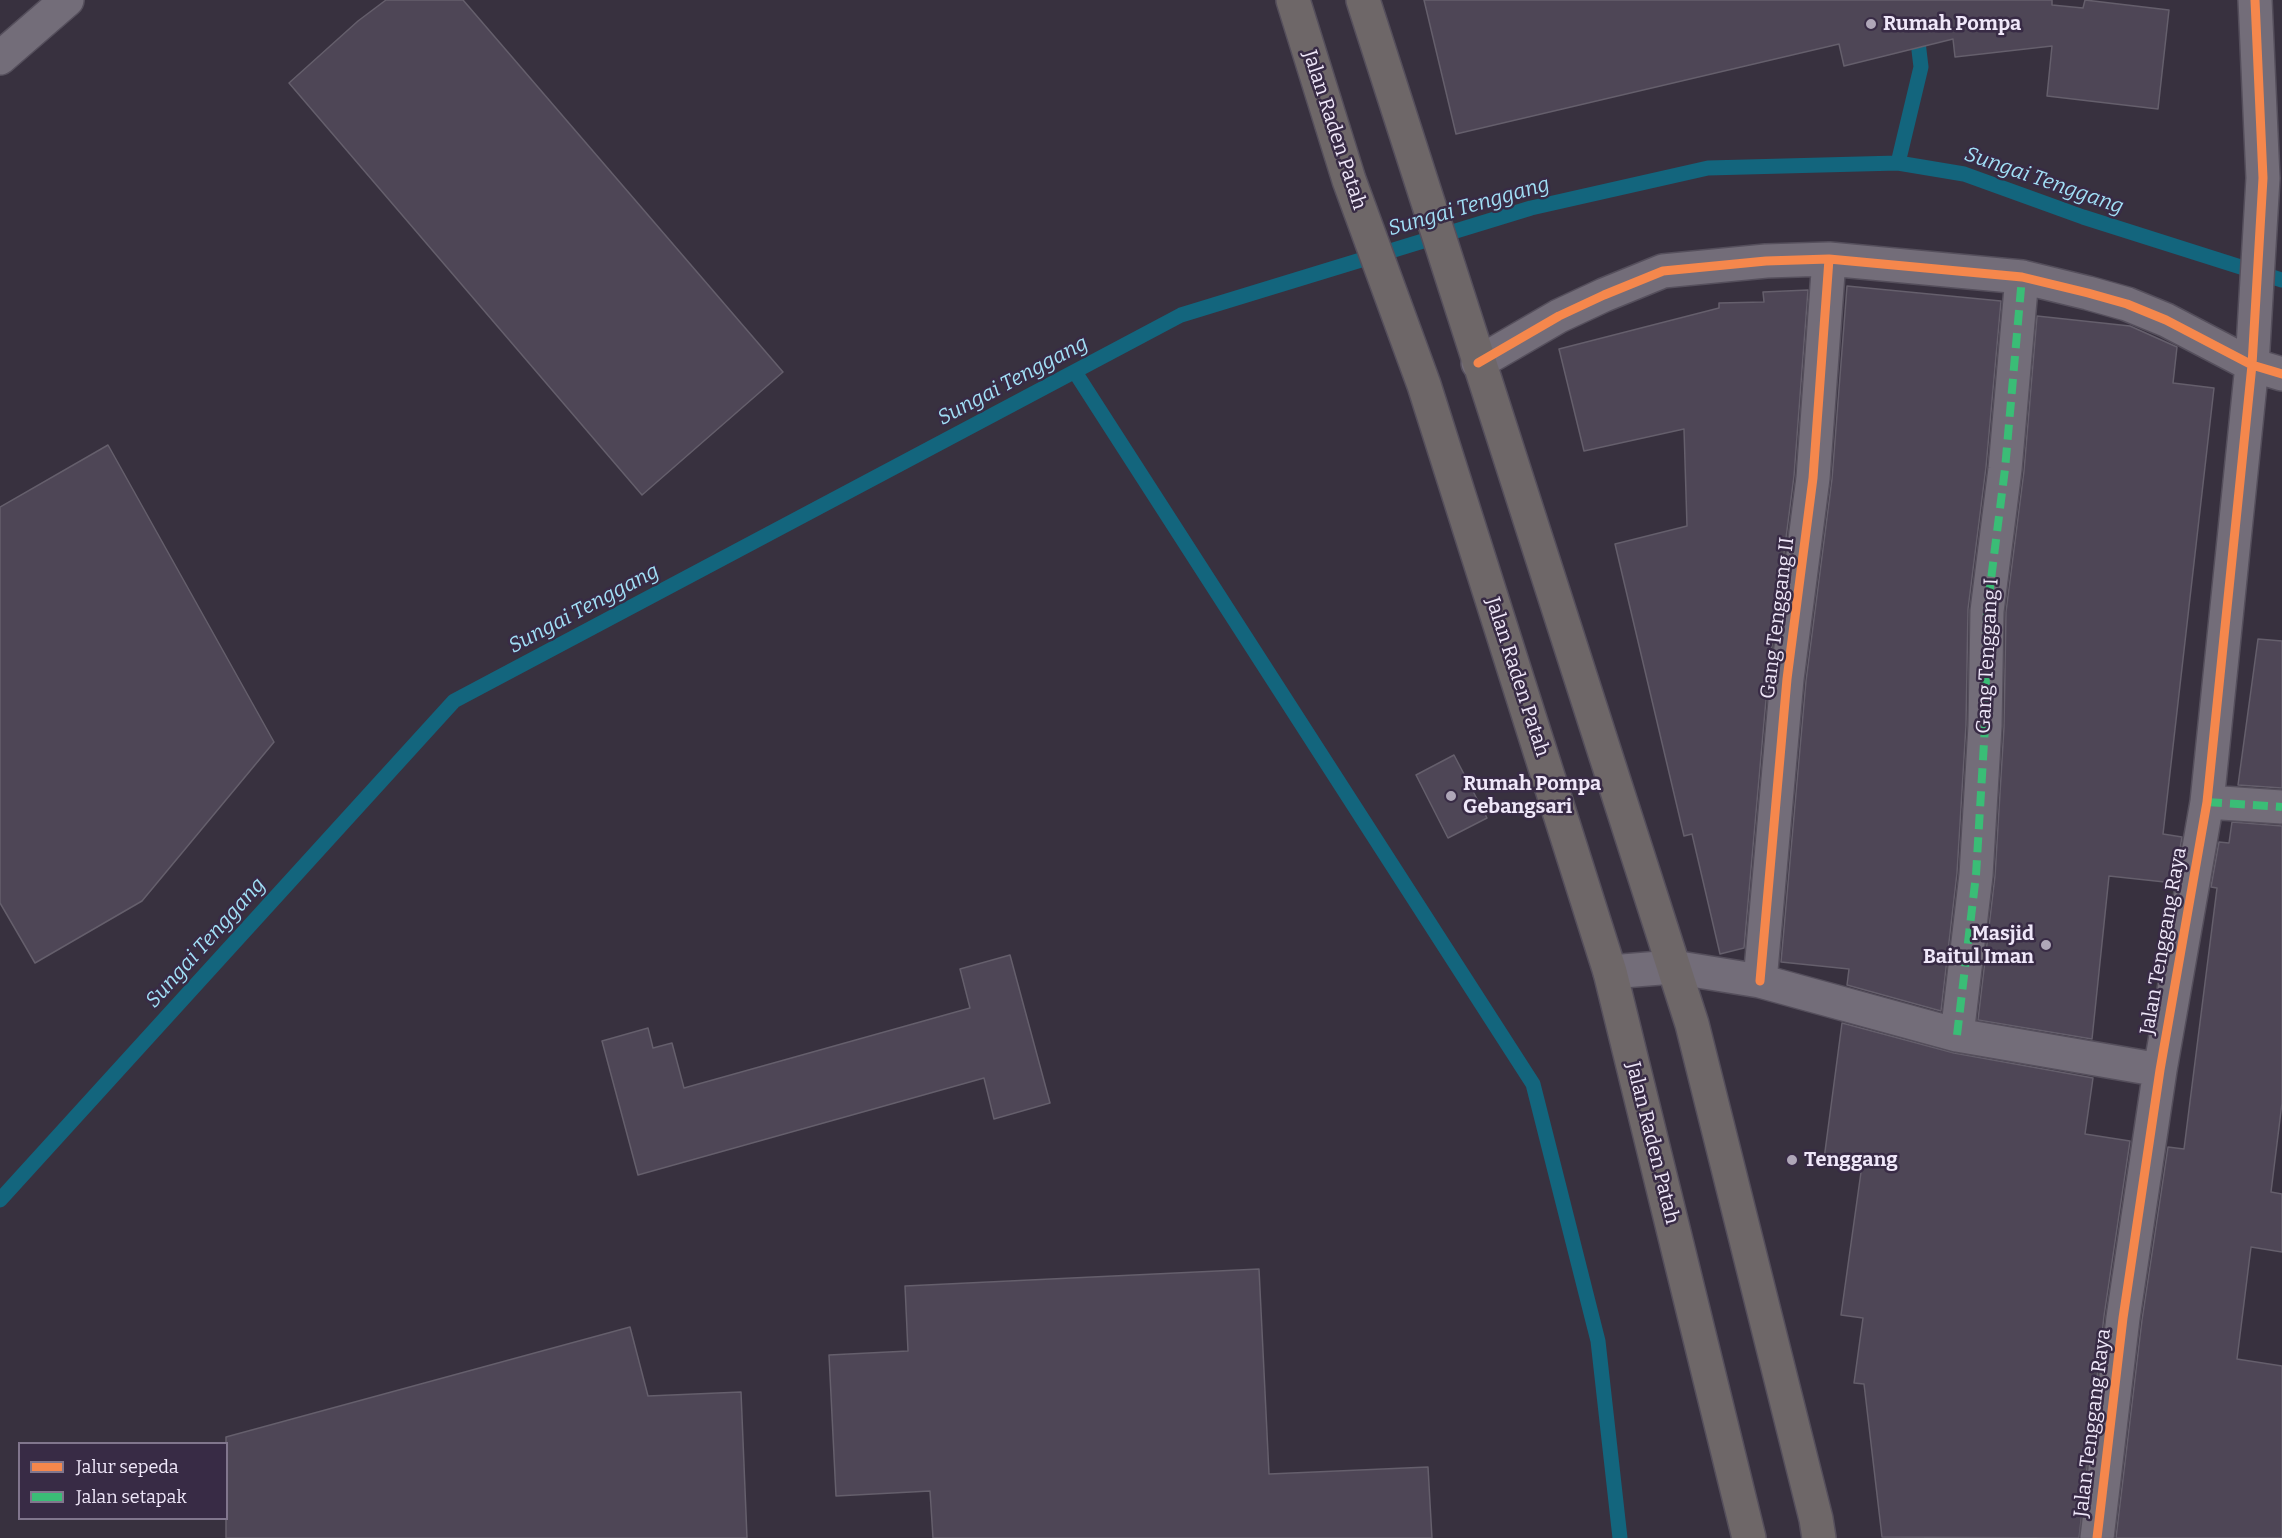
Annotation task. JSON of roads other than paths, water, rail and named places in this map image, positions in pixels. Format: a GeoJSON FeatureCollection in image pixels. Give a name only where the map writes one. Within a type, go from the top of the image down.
{"type":"FeatureCollection","features":[{"type":"Feature","properties":{"kind":"highway","name":"Jalan Raden Patah"},"geometry":{"type":"LineString","coordinates":[[1293,0],[1349,180],[1425,385],[1610,972],[1749,1538]]}},
{"type":"Feature","properties":{"kind":"highway"},"geometry":{"type":"LineString","coordinates":[[1363,0],[1692,1024],[1814,1507],[1819,1538]]}},
{"type":"Feature","properties":{"kind":"street"},"geometry":{"type":"LineString","coordinates":[[0,58],[67,0]]}},
{"type":"Feature","properties":{"kind":"street"},"geometry":{"type":"LineString","coordinates":[[2255,0],[2269,190]]}},
{"type":"Feature","properties":{"kind":"street","name":"Jalan Tenggang Raya"},"geometry":{"type":"LineString","coordinates":[[2097,1538],[2123,1318],[2160,1070],[2206,802],[2262,363],[2269,190]]}},
{"type":"Feature","properties":{"kind":"street"},"geometry":{"type":"LineString","coordinates":[[1477,359],[1559,316],[1664,271],[1766,261],[1829,259],[2022,277],[2127,304],[2262,363]]}},
{"type":"Feature","properties":{"kind":"street","name":"Gang Tenggang II"},"geometry":{"type":"LineString","coordinates":[[1760,981],[1787,679],[1814,478],[1829,259]]}},
{"type":"Feature","properties":{"kind":"street","name":"Gang Tenggang I"},"geometry":{"type":"LineString","coordinates":[[1958,1035],[1976,875],[1985,726],[1987,611],[2005,469],[2022,277]]}},
{"type":"Feature","properties":{"kind":"street"},"geometry":{"type":"LineString","coordinates":[[2206,802],[2282,807]]}},
{"type":"Feature","properties":{"kind":"street"},"geometry":{"type":"LineString","coordinates":[[1610,972],[1673,966],[1760,981],[1958,1035],[2160,1070]]}},
{"type":"Feature","properties":{"kind":"waterway"},"geometry":{"type":"LineString","coordinates":[[1898,163],[1921,67],[1913,0]]}},
{"type":"Feature","properties":{"kind":"waterway","name":"Sungai Tenggang"},"geometry":{"type":"LineString","coordinates":[[0,1200],[454,701],[1181,315],[1531,208],[1708,168],[1898,163],[1964,174],[2083,217],[2282,280]]}},
{"type":"Feature","properties":{"kind":"waterway"},"geometry":{"type":"LineString","coordinates":[[1075,372],[1533,1084],[1598,1341],[1620,1538]]}},
{"type":"Feature","properties":{"kind":"place","name":"Rumah Pompa"},"geometry":{"type":"Point","coordinates":[1871,24]}},
{"type":"Feature","properties":{"kind":"place","name":"Rumah Pompa Gebangsari"},"geometry":{"type":"Point","coordinates":[1451,796]}},
{"type":"Feature","properties":{"kind":"place","name":"Masjid Baitul Iman"},"geometry":{"type":"Point","coordinates":[2046,945]}},
{"type":"Feature","properties":{"kind":"place","name":"Tenggang"},"geometry":{"type":"Point","coordinates":[1792,1160]}}]}
